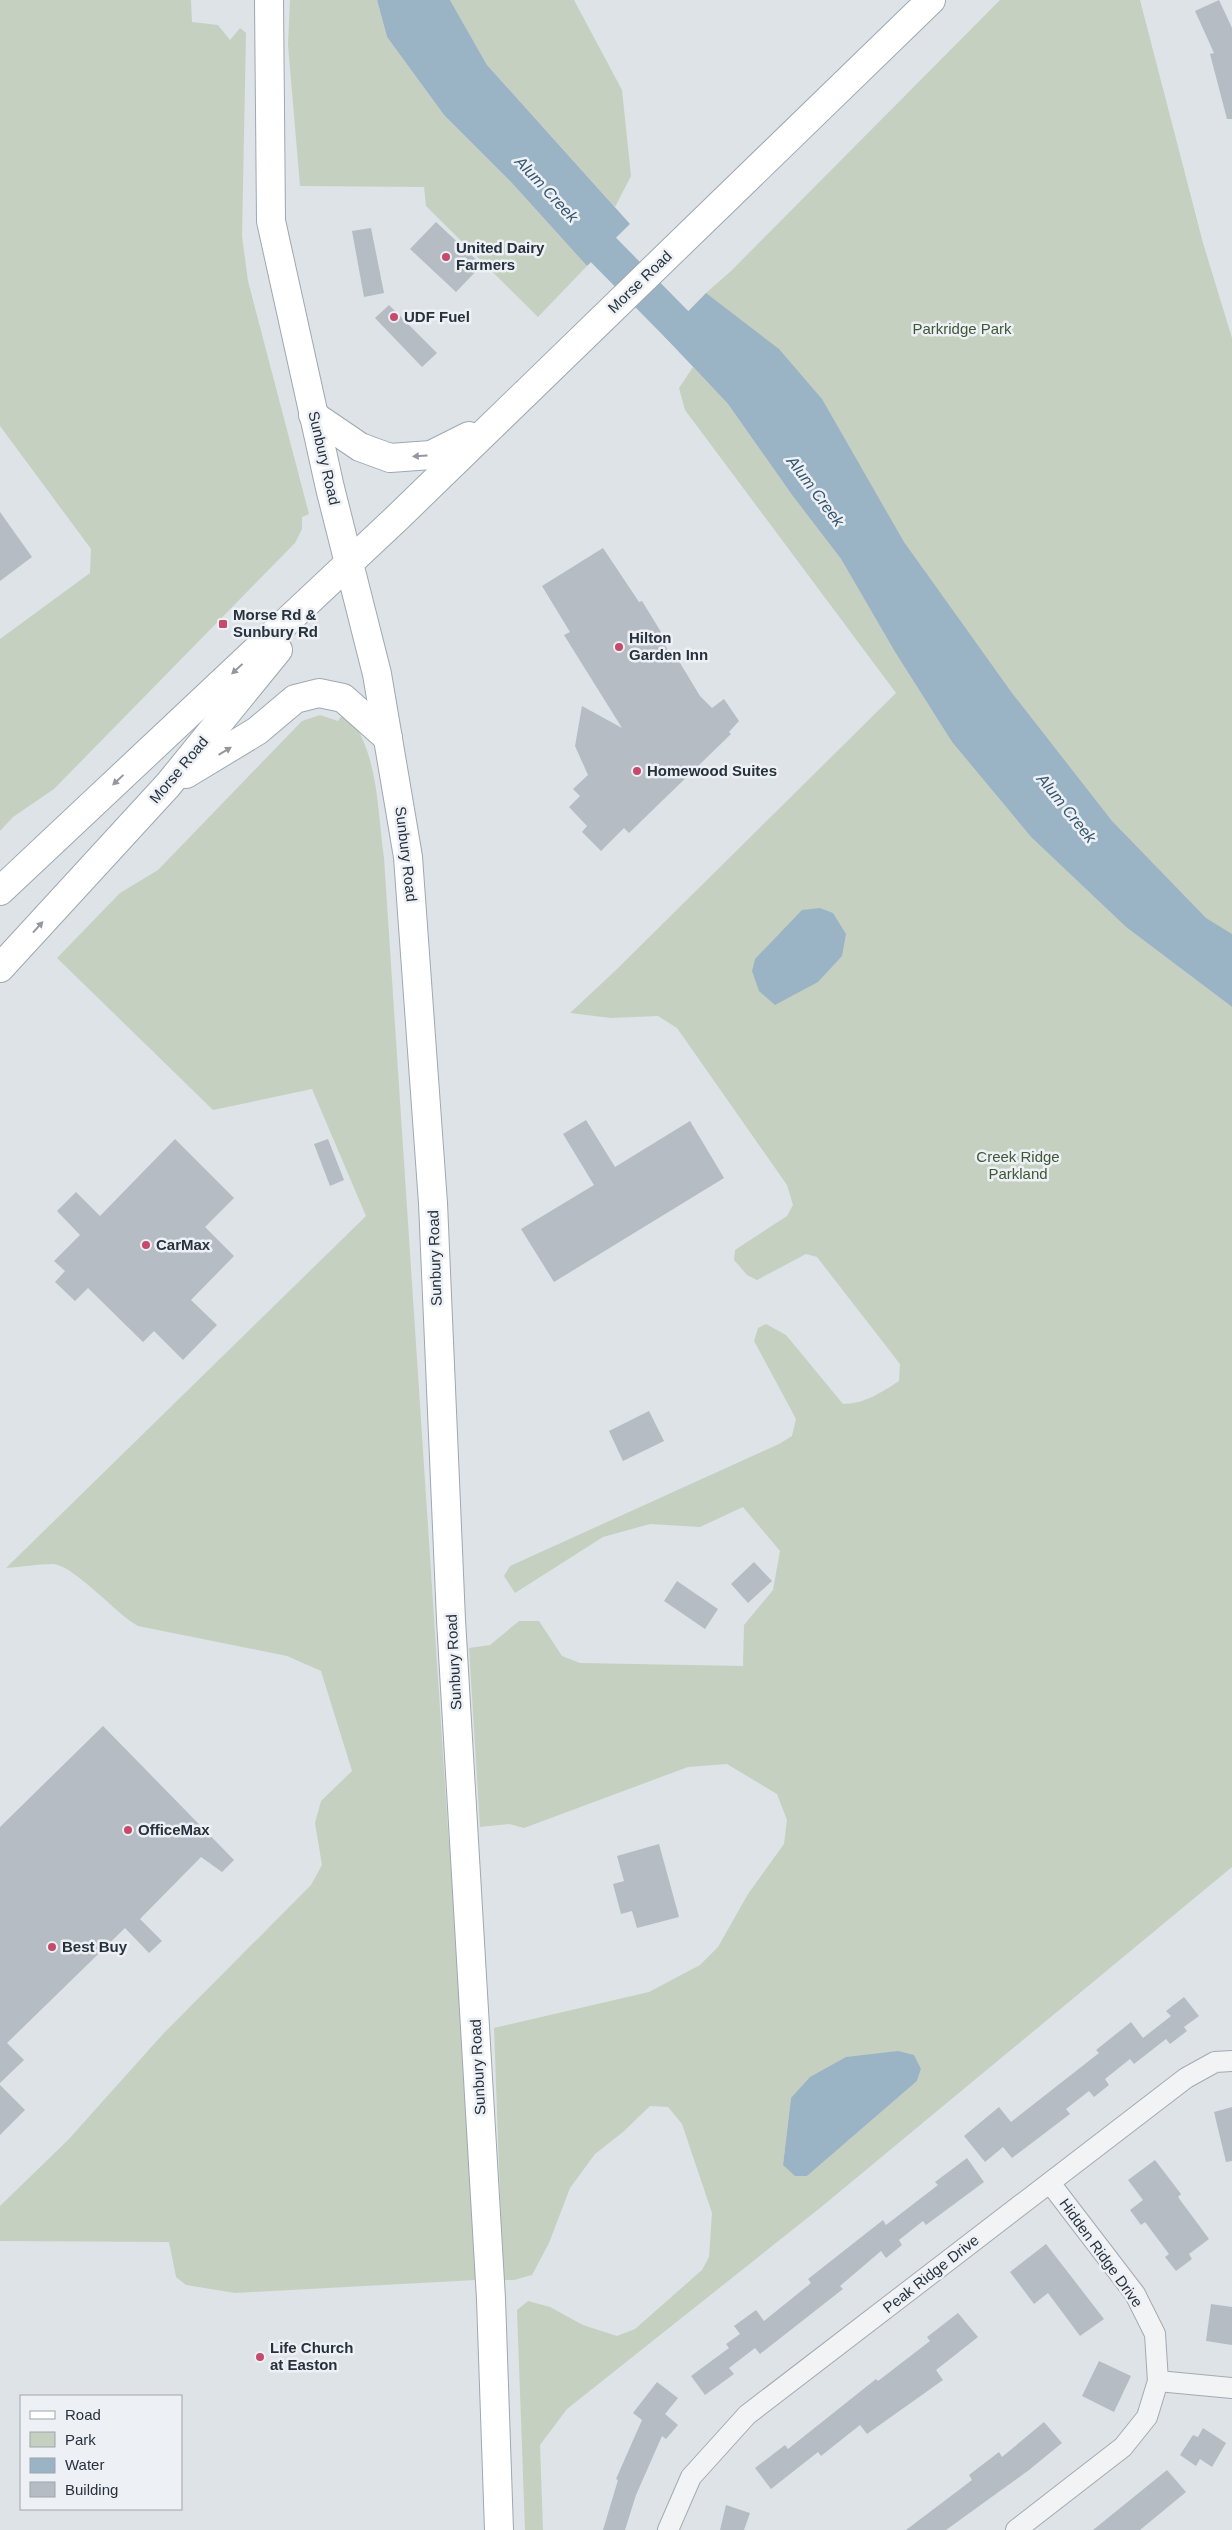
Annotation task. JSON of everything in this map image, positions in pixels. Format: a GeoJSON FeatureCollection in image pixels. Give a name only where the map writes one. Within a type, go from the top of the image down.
{"type":"FeatureCollection","features":[{"type":"Feature","properties":{"kind":"main road","name":"Sunbury Road"},"geometry":{"type":"LineString","coordinates":[[269,0],[271,221],[313,415],[377,674],[408,856],[433,1203],[452,1630],[491,2299],[499,2530]]}},
{"type":"Feature","properties":{"kind":"main road","name":"Morse Road"},"geometry":{"type":"LineString","coordinates":[[0,891],[349,564],[932,0]]}},
{"type":"Feature","properties":{"kind":"main road"},"geometry":{"type":"LineString","coordinates":[[313,415],[360,447],[390,458],[432,455],[495,422]]}},
{"type":"Feature","properties":{"kind":"main road","name":"Morse Road"},"geometry":{"type":"LineString","coordinates":[[0,968],[168,785],[349,564]]}},
{"type":"Feature","properties":{"kind":"main road"},"geometry":{"type":"LineString","coordinates":[[168,785],[257,731],[295,699],[319,693],[344,698],[388,738]]}},
{"type":"Feature","properties":{"kind":"street","name":"Peak Ridge Drive"},"geometry":{"type":"LineString","coordinates":[[668,2530],[691,2477],[748,2415],[1186,2078],[1215,2062],[1232,2061]]}},
{"type":"Feature","properties":{"kind":"street","name":"Hidden Ridge Drive"},"geometry":{"type":"LineString","coordinates":[[1016,2530],[1123,2447],[1147,2417],[1158,2381],[1155,2334],[1135,2294],[1050,2183]]}},
{"type":"Feature","properties":{"kind":"street"},"geometry":{"type":"LineString","coordinates":[[1158,2381],[1232,2388]]}},
{"type":"Feature","properties":{"kind":"green space"},"geometry":{"type":"Polygon","coordinates":[[[0,0],[191,0],[192,22],[218,25],[230,40],[240,28],[246,33],[242,236],[248,281],[309,514],[302,517],[302,529],[295,543],[54,789],[13,817],[0,831],[0,639],[90,573],[91,549],[0,426],[0,0]]]}},
{"type":"Feature","properties":{"kind":"green space"},"geometry":{"type":"Polygon","coordinates":[[[290,0],[377,0],[387,37],[444,115],[511,182],[587,266],[538,317],[426,206],[424,187],[300,186],[288,45],[290,0]]]}},
{"type":"Feature","properties":{"kind":"green space"},"geometry":{"type":"Polygon","coordinates":[[[450,0],[574,0],[622,90],[631,176],[615,207],[487,65],[450,0]]]}},
{"type":"Feature","properties":{"kind":"green space","name":"Parkridge Park"},"geometry":{"type":"Polygon","coordinates":[[[1000,0],[1140,0],[1203,243],[1232,338],[1232,974],[1219,964],[706,293],[731,271],[1000,0]]]}},
{"type":"Feature","properties":{"kind":"green space","name":"Creek Ridge Parkland"},"geometry":{"type":"Polygon","coordinates":[[[693,367],[728,404],[792,495],[841,559],[895,652],[952,742],[1031,837],[1126,927],[1232,1007],[1232,1867],[820,2208],[567,2409],[540,2445],[543,2530],[525,2530],[517,2310],[528,2301],[550,2307],[583,2325],[617,2336],[635,2329],[702,2270],[709,2257],[712,2213],[682,2124],[668,2107],[650,2106],[623,2132],[595,2154],[570,2188],[549,2243],[532,2275],[514,2280],[503,2280],[494,2028],[649,1992],[700,1965],[718,1947],[748,1894],[784,1844],[787,1820],[777,1794],[727,1764],[688,1767],[524,1828],[509,1824],[480,1827],[469,1648],[490,1645],[519,1621],[539,1621],[562,1656],[580,1663],[743,1666],[744,1625],[773,1590],[780,1551],[743,1507],[700,1527],[650,1524],[603,1537],[515,1593],[504,1576],[510,1566],[779,1444],[792,1436],[796,1419],[754,1341],[758,1328],[766,1324],[786,1335],[843,1404],[865,1400],[899,1381],[900,1364],[817,1257],[806,1254],[757,1280],[747,1275],[734,1260],[735,1250],[787,1216],[793,1205],[787,1185],[677,1028],[658,1016],[611,1018],[570,1013],[616,970],[896,693],[685,410],[679,388],[693,367]],[[921,2069],[791,2098],[783,2165],[807,2176],[917,2081],[921,2069]]]}},
{"type":"Feature","properties":{"kind":"green space"},"geometry":{"type":"Polygon","coordinates":[[[345,711],[356,727],[370,762],[378,800],[384,858],[448,1830],[465,2035],[476,2280],[235,2293],[186,2285],[176,2277],[169,2242],[0,2241],[0,2206],[68,2140],[163,2034],[311,1885],[322,1865],[315,1823],[321,1801],[352,1771],[321,1671],[287,1656],[138,1626],[62,1566],[47,1564],[6,1568],[366,1216],[312,1089],[213,1110],[57,958],[120,893],[158,870],[302,721],[320,715],[338,721],[345,711]]]}},
{"type":"Feature","properties":{"kind":"water"},"geometry":{"type":"Polygon","coordinates":[[[377,0],[450,0],[487,65],[630,224],[587,266],[511,182],[444,115],[387,37],[377,0]]]}},
{"type":"Feature","properties":{"kind":"water"},"geometry":{"type":"Polygon","coordinates":[[[706,293],[779,349],[822,399],[904,542],[1012,693],[1112,821],[1206,918],[1232,934],[1232,1007],[1126,927],[1031,837],[952,742],[895,652],[841,559],[792,495],[728,404],[664,336],[706,293]]]}},
{"type":"Feature","properties":{"kind":"water"},"geometry":{"type":"Polygon","coordinates":[[[820,908],[833,913],[846,934],[842,956],[818,982],[775,1005],[759,991],[752,971],[755,959],[802,910],[820,908]]]}},
{"type":"Feature","properties":{"kind":"water"},"geometry":{"type":"Polygon","coordinates":[[[898,2051],[914,2055],[921,2069],[917,2081],[807,2176],[795,2176],[783,2165],[791,2098],[810,2077],[846,2057],[898,2051]]]}},
{"type":"Feature","properties":{"kind":"building"},"geometry":{"type":"Polygon","coordinates":[[[1219,0],[1232,28],[1232,119],[1227,119],[1210,54],[1214,53],[1195,11],[1219,0]]]}},
{"type":"Feature","properties":{"kind":"building","name":"United Dairy Farmers"},"geometry":{"type":"Polygon","coordinates":[[[436,222],[482,265],[456,292],[410,249],[436,222]]]}},
{"type":"Feature","properties":{"kind":"building"},"geometry":{"type":"Polygon","coordinates":[[[371,228],[384,293],[364,297],[352,231],[371,228]]]}},
{"type":"Feature","properties":{"kind":"building"},"geometry":{"type":"Polygon","coordinates":[[[389,305],[437,353],[422,367],[375,318],[389,305]]]}},
{"type":"Feature","properties":{"kind":"building"},"geometry":{"type":"Polygon","coordinates":[[[0,512],[32,557],[0,581],[0,512]]]}},
{"type":"Feature","properties":{"kind":"building"},"geometry":{"type":"Polygon","coordinates":[[[603,548],[639,602],[642,601],[661,632],[658,634],[674,660],[677,658],[700,696],[712,708],[724,699],[739,721],[729,732],[731,734],[629,833],[624,828],[601,851],[582,832],[587,826],[569,807],[580,796],[573,789],[588,775],[575,746],[582,706],[622,728],[564,635],[570,632],[542,586],[603,548]]]}},
{"type":"Feature","properties":{"kind":"building"},"geometry":{"type":"Polygon","coordinates":[[[586,1120],[615,1167],[690,1121],[724,1178],[554,1282],[521,1229],[594,1185],[563,1134],[586,1120]]]}},
{"type":"Feature","properties":{"kind":"building","name":"CarMax"},"geometry":{"type":"Polygon","coordinates":[[[175,1139],[234,1198],[205,1227],[234,1256],[191,1300],[217,1325],[183,1360],[154,1331],[143,1342],[88,1288],[75,1301],[55,1282],[65,1271],[54,1261],[80,1235],[57,1211],[76,1192],[100,1216],[175,1139]]]}},
{"type":"Feature","properties":{"kind":"building"},"geometry":{"type":"Polygon","coordinates":[[[328,1139],[344,1180],[330,1186],[314,1144],[328,1139]]]}},
{"type":"Feature","properties":{"kind":"building"},"geometry":{"type":"Polygon","coordinates":[[[649,1411],[664,1441],[623,1461],[609,1431],[649,1411]]]}},
{"type":"Feature","properties":{"kind":"building"},"geometry":{"type":"Polygon","coordinates":[[[754,1562],[772,1581],[748,1603],[731,1584],[754,1562]]]}},
{"type":"Feature","properties":{"kind":"building"},"geometry":{"type":"Polygon","coordinates":[[[677,1581],[718,1609],[705,1629],[664,1601],[677,1581]]]}},
{"type":"Feature","properties":{"kind":"building"},"geometry":{"type":"Polygon","coordinates":[[[103,1726],[234,1860],[222,1872],[201,1857],[140,1919],[162,1941],[149,1953],[125,1928],[7,2043],[24,2060],[0,2083],[0,1827],[103,1726]]]}},
{"type":"Feature","properties":{"kind":"building"},"geometry":{"type":"Polygon","coordinates":[[[659,1844],[679,1917],[637,1928],[632,1911],[621,1914],[613,1884],[624,1881],[617,1856],[659,1844]]]}},
{"type":"Feature","properties":{"kind":"building"},"geometry":{"type":"Polygon","coordinates":[[[1184,1997],[1199,2016],[1184,2027],[1187,2031],[1170,2044],[1166,2039],[1134,2064],[1130,2059],[1105,2079],[1109,2085],[1094,2097],[1089,2091],[1066,2109],[1070,2114],[1012,2158],[1003,2147],[985,2162],[964,2136],[999,2107],[1011,2122],[1099,2053],[1096,2050],[1131,2022],[1143,2038],[1171,2016],[1166,2011],[1184,1997]]]}},
{"type":"Feature","properties":{"kind":"building"},"geometry":{"type":"Polygon","coordinates":[[[0,2085],[25,2110],[0,2135],[0,2085]]]}},
{"type":"Feature","properties":{"kind":"building"},"geometry":{"type":"Polygon","coordinates":[[[1232,2107],[1232,2161],[1226,2162],[1214,2112],[1232,2107]]]}},
{"type":"Feature","properties":{"kind":"building"},"geometry":{"type":"Polygon","coordinates":[[[967,2158],[984,2182],[926,2225],[923,2221],[899,2240],[902,2245],[886,2258],[881,2251],[840,2286],[843,2289],[760,2354],[755,2348],[729,2368],[734,2374],[705,2395],[691,2376],[729,2348],[726,2344],[740,2334],[734,2326],[756,2310],[764,2321],[811,2283],[808,2279],[883,2220],[886,2225],[938,2185],[935,2182],[967,2158]]]}},
{"type":"Feature","properties":{"kind":"building"},"geometry":{"type":"Polygon","coordinates":[[[1155,2160],[1181,2194],[1178,2197],[1209,2239],[1189,2254],[1192,2259],[1176,2271],[1165,2257],[1169,2254],[1145,2222],[1141,2225],[1130,2210],[1143,2200],[1128,2180],[1155,2160]]]}},
{"type":"Feature","properties":{"kind":"building"},"geometry":{"type":"Polygon","coordinates":[[[1046,2244],[1104,2319],[1080,2336],[1048,2293],[1034,2304],[1010,2272],[1046,2244]]]}},
{"type":"Feature","properties":{"kind":"building"},"geometry":{"type":"Polygon","coordinates":[[[1211,2304],[1232,2307],[1232,2345],[1206,2341],[1211,2304]]]}},
{"type":"Feature","properties":{"kind":"building"},"geometry":{"type":"Polygon","coordinates":[[[958,2313],[978,2337],[936,2370],[943,2380],[867,2434],[860,2425],[821,2456],[818,2452],[771,2489],[755,2468],[785,2445],[788,2449],[876,2379],[878,2381],[930,2341],[927,2337],[958,2313]]]}},
{"type":"Feature","properties":{"kind":"building"},"geometry":{"type":"Polygon","coordinates":[[[1099,2361],[1131,2376],[1114,2412],[1082,2396],[1099,2361]]]}},
{"type":"Feature","properties":{"kind":"building"},"geometry":{"type":"Polygon","coordinates":[[[657,2382],[678,2398],[665,2414],[678,2425],[666,2439],[662,2436],[636,2495],[625,2530],[603,2530],[618,2480],[616,2479],[642,2420],[633,2413],[657,2382]]]}},
{"type":"Feature","properties":{"kind":"building"},"geometry":{"type":"Polygon","coordinates":[[[1044,2422],[1062,2443],[1029,2470],[946,2530],[906,2530],[972,2480],[969,2475],[999,2452],[1002,2457],[1044,2422]]]}},
{"type":"Feature","properties":{"kind":"building"},"geometry":{"type":"Polygon","coordinates":[[[1203,2428],[1226,2443],[1212,2467],[1200,2459],[1196,2466],[1180,2455],[1193,2435],[1198,2437],[1203,2428]]]}},
{"type":"Feature","properties":{"kind":"building"},"geometry":{"type":"Polygon","coordinates":[[[1167,2470],[1186,2492],[1140,2530],[1093,2530],[1167,2470]]]}},
{"type":"Feature","properties":{"kind":"building"},"geometry":{"type":"Polygon","coordinates":[[[726,2505],[750,2513],[744,2530],[720,2530],[726,2505]]]}},
{"type":"Feature","properties":{"kind":"waterway","name":"Alum Creek"},"geometry":{"type":"LineString","coordinates":[[570,216],[709,357]]}},
{"type":"Feature","properties":{"kind":"place","name":"United Dairy Farmers"},"geometry":{"type":"Point","coordinates":[446,257]}},
{"type":"Feature","properties":{"kind":"place","name":"UDF Fuel"},"geometry":{"type":"Point","coordinates":[394,317]}},
{"type":"Feature","properties":{"kind":"place","name":"Morse Rd & Sunbury Rd"},"geometry":{"type":"Point","coordinates":[223,624]}},
{"type":"Feature","properties":{"kind":"place","name":"Hilton Garden Inn"},"geometry":{"type":"Point","coordinates":[619,647]}},
{"type":"Feature","properties":{"kind":"place","name":"Homewood Suites"},"geometry":{"type":"Point","coordinates":[637,771]}},
{"type":"Feature","properties":{"kind":"place","name":"CarMax"},"geometry":{"type":"Point","coordinates":[146,1245]}},
{"type":"Feature","properties":{"kind":"place","name":"OfficeMax"},"geometry":{"type":"Point","coordinates":[128,1830]}},
{"type":"Feature","properties":{"kind":"place","name":"Best Buy"},"geometry":{"type":"Point","coordinates":[52,1947]}},
{"type":"Feature","properties":{"kind":"place","name":"Life Church at Easton"},"geometry":{"type":"Point","coordinates":[260,2357]}}]}
